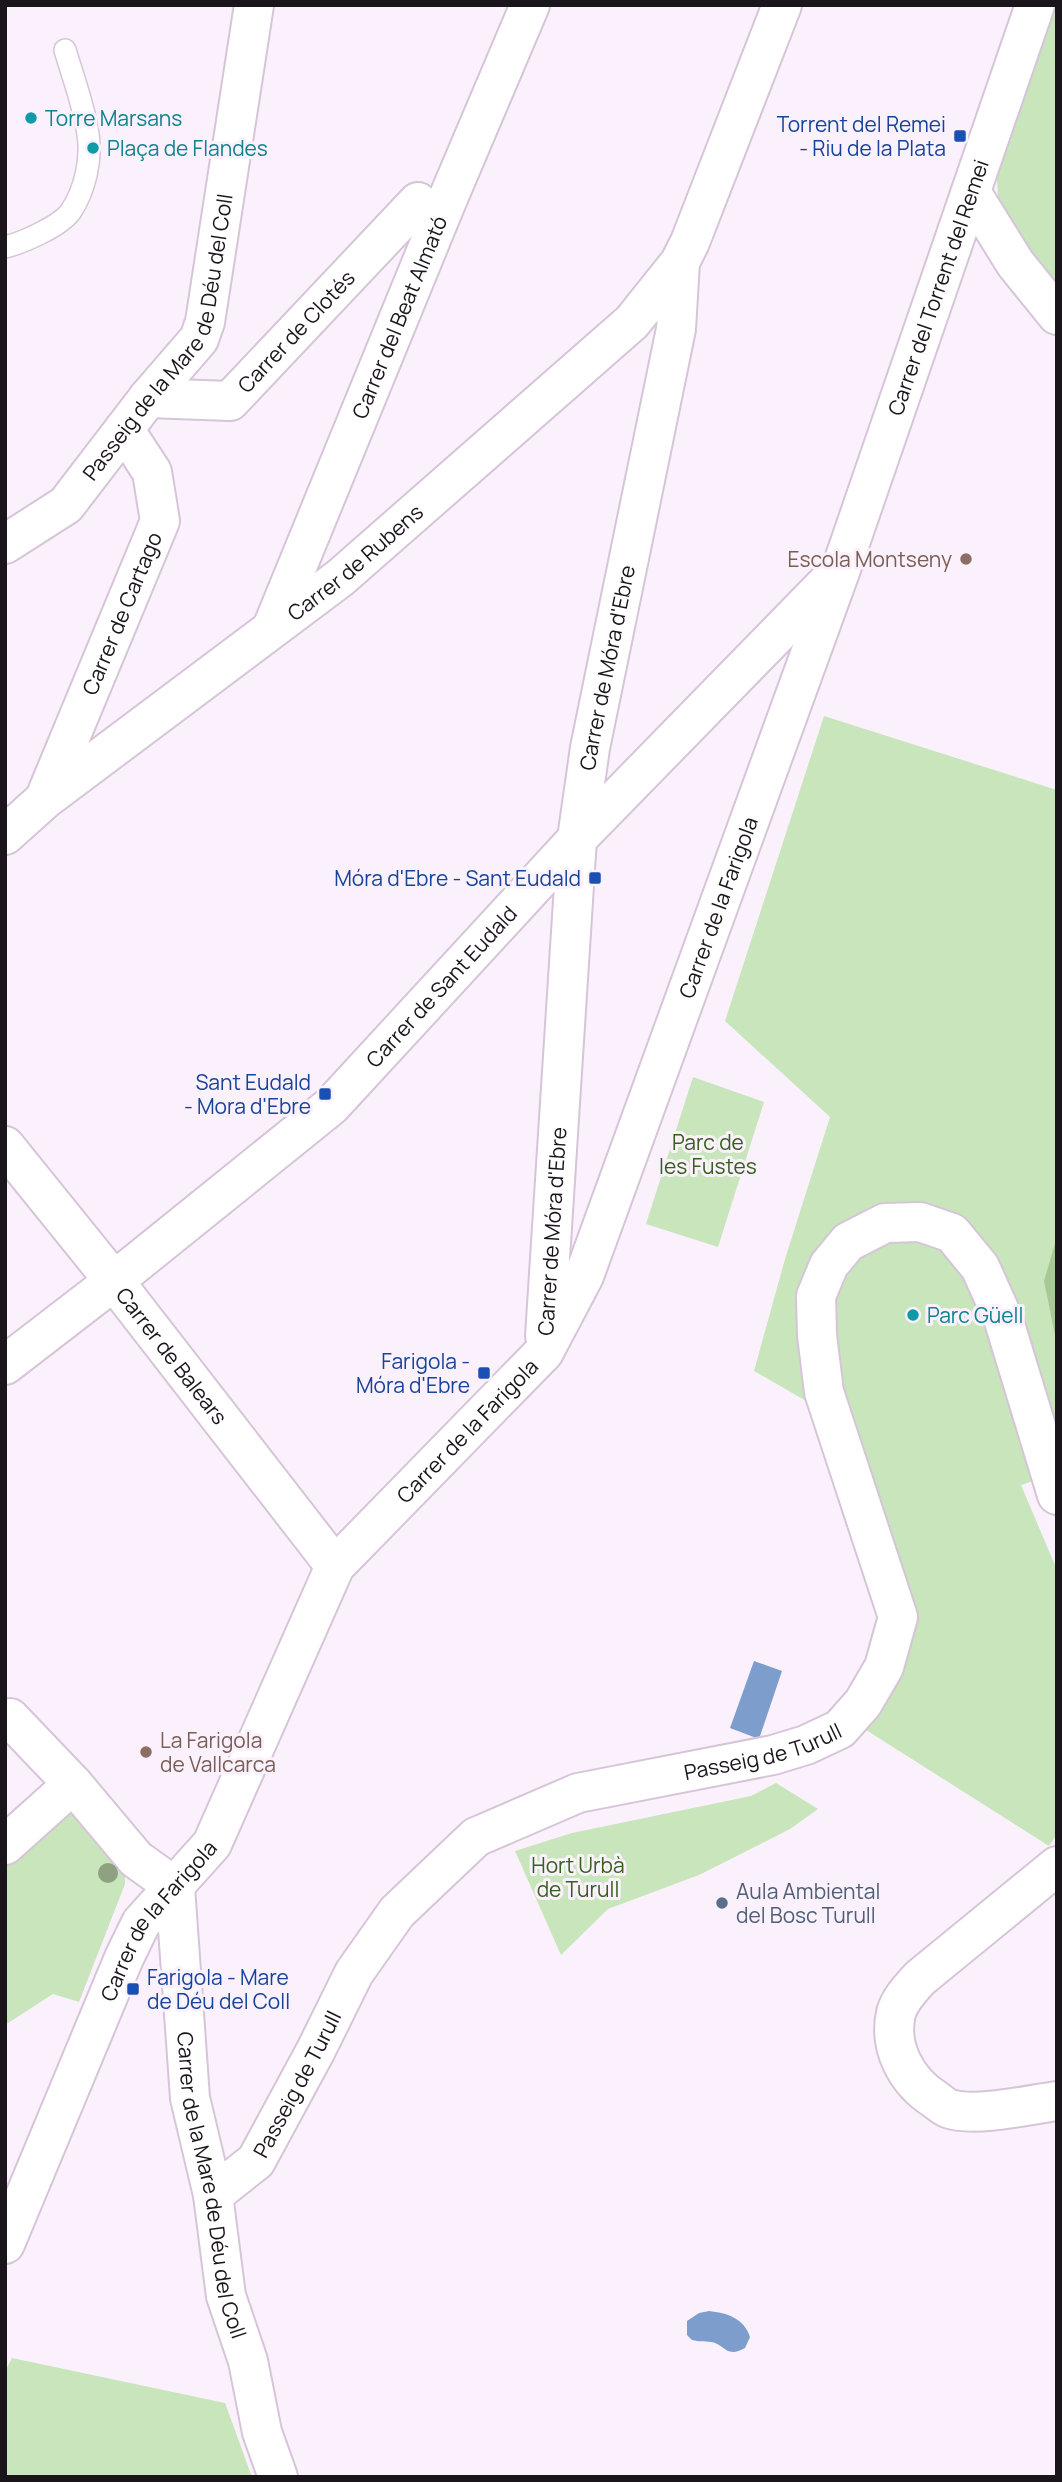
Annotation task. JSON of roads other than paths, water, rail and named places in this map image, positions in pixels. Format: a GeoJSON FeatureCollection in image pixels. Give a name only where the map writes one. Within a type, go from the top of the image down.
{"type":"FeatureCollection","features":[{"type":"Feature","properties":{"kind":"street","name":"Passeig de la Mare de Déu del Coll"},"geometry":{"type":"LineString","coordinates":[[5,544],[66,505],[148,398],[199,339],[205,322],[254,5]]}},
{"type":"Feature","properties":{"kind":"street","name":"Carrer del Beat Almató"},"geometry":{"type":"LineString","coordinates":[[271,630],[530,5]]}},
{"type":"Feature","properties":{"kind":"street","name":"Carrer de Móra d'Ebre"},"geometry":{"type":"LineString","coordinates":[[544,1352],[577,839],[593,734],[676,329],[680,262],[782,5]]}},
{"type":"Feature","properties":{"kind":"street","name":"Carrer del Torrent del Remei"},"geometry":{"type":"LineString","coordinates":[[841,569],[1035,5]]}},
{"type":"Feature","properties":{"kind":"street"},"geometry":{"type":"LineString","coordinates":[[971,192],[1015,263],[1057,315]]}},
{"type":"Feature","properties":{"kind":"street","name":"Carrer de Clotés"},"geometry":{"type":"LineString","coordinates":[[148,398],[230,401],[418,202]]}},
{"type":"Feature","properties":{"kind":"street","name":"Carrer de Rubens"},"geometry":{"type":"LineString","coordinates":[[5,835],[44,800],[340,578],[632,323],[680,262]]}},
{"type":"Feature","properties":{"kind":"street","name":"Carrer de Cartago"},"geometry":{"type":"LineString","coordinates":[[44,800],[160,520],[152,472],[124,429]]}},
{"type":"Feature","properties":{"kind":"street","name":"Carrer de Sant Eudald"},"geometry":{"type":"LineString","coordinates":[[5,1365],[114,1281],[331,1105],[577,839],[841,569]]}},
{"type":"Feature","properties":{"kind":"street","name":"Carrer de la Farigola"},"geometry":{"type":"LineString","coordinates":[[5,2244],[113,1980],[141,1923],[212,1844],[335,1566],[544,1352],[584,1276],[841,569]]}},
{"type":"Feature","properties":{"kind":"street","name":"Carrer de Balears"},"geometry":{"type":"LineString","coordinates":[[5,1146],[114,1281],[335,1566]]}},
{"type":"Feature","properties":{"kind":"street","name":"Passeig de Turull"},"geometry":{"type":"LineString","coordinates":[[213,2195],[256,2161],[354,1973],[397,1912],[476,1836],[578,1793],[773,1755],[806,1745],[840,1729],[863,1703],[884,1667],[898,1617],[824,1392],[817,1335],[816,1296],[829,1265],[848,1242],[885,1223],[920,1222],[952,1233],[980,1267],[1003,1318],[1057,1495]]}},
{"type":"Feature","properties":{"kind":"street"},"geometry":{"type":"LineString","coordinates":[[8,1721],[73,1784],[136,1859],[174,1886]]}},
{"type":"Feature","properties":{"kind":"street"},"geometry":{"type":"LineString","coordinates":[[5,1845],[73,1784]]}},
{"type":"Feature","properties":{"kind":"street"},"geometry":{"type":"LineString","coordinates":[[1057,1866],[920,1978],[896,2012],[894,2031],[906,2073],[923,2092],[949,2109],[983,2111],[1057,2101]]}},
{"type":"Feature","properties":{"kind":"street","name":"Carrer de la Mare de Déu del Coll"},"geometry":{"type":"LineString","coordinates":[[174,1886],[190,2098],[213,2195],[226,2296],[248,2361],[262,2432],[278,2477]]}},
{"type":"Feature","properties":{"kind":"lane"},"geometry":{"type":"LineString","coordinates":[[5,247],[19,244],[70,213],[84,182],[89,156],[88,134],[65,50]]}},
{"type":"Feature","properties":{"kind":"water"},"geometry":{"type":"Polygon","coordinates":[[[754,1661],[782,1671],[759,1739],[730,1728],[754,1661]]]}},
{"type":"Feature","properties":{"kind":"water"},"geometry":{"type":"Polygon","coordinates":[[[709,2311],[728,2315],[744,2325],[750,2337],[745,2348],[734,2352],[716,2343],[692,2340],[687,2335],[687,2321],[699,2313],[709,2311]]]}},
{"type":"Feature","properties":{"kind":"place","name":"Torre Marsans"},"geometry":{"type":"Point","coordinates":[31,118]}},
{"type":"Feature","properties":{"kind":"place","name":"Torrent del Remei - Riu de la Plata"},"geometry":{"type":"Point","coordinates":[960,136]}},
{"type":"Feature","properties":{"kind":"place","name":"Plaça de Flandes"},"geometry":{"type":"Point","coordinates":[93,148]}},
{"type":"Feature","properties":{"kind":"place","name":"Escola Montseny"},"geometry":{"type":"Point","coordinates":[966,559]}},
{"type":"Feature","properties":{"kind":"place","name":"Móra d'Ebre - Sant Eudald"},"geometry":{"type":"Point","coordinates":[595,878]}},
{"type":"Feature","properties":{"kind":"place","name":"Sant Eudald - Mora d'Ebre"},"geometry":{"type":"Point","coordinates":[325,1094]}},
{"type":"Feature","properties":{"kind":"place","name":"Parc Güell"},"geometry":{"type":"Point","coordinates":[913,1315]}},
{"type":"Feature","properties":{"kind":"place","name":"Farigola - Móra d'Ebre"},"geometry":{"type":"Point","coordinates":[484,1373]}},
{"type":"Feature","properties":{"kind":"place","name":"La Farigola de Vallcarca"},"geometry":{"type":"Point","coordinates":[146,1752]}},
{"type":"Feature","properties":{"kind":"place","name":"Aula Ambiental del Bosc Turull"},"geometry":{"type":"Point","coordinates":[722,1903]}},
{"type":"Feature","properties":{"kind":"place","name":"Farigola - Mare de Déu del Coll"},"geometry":{"type":"Point","coordinates":[133,1989]}},
{"type":"Feature","properties":{"kind":"park label","name":"Parc de les Fustes"},"geometry":{"type":"Point","coordinates":[708,1154]}},
{"type":"Feature","properties":{"kind":"park label","name":"Hort Urbà de Turull"},"geometry":{"type":"Point","coordinates":[578,1877]}}]}
